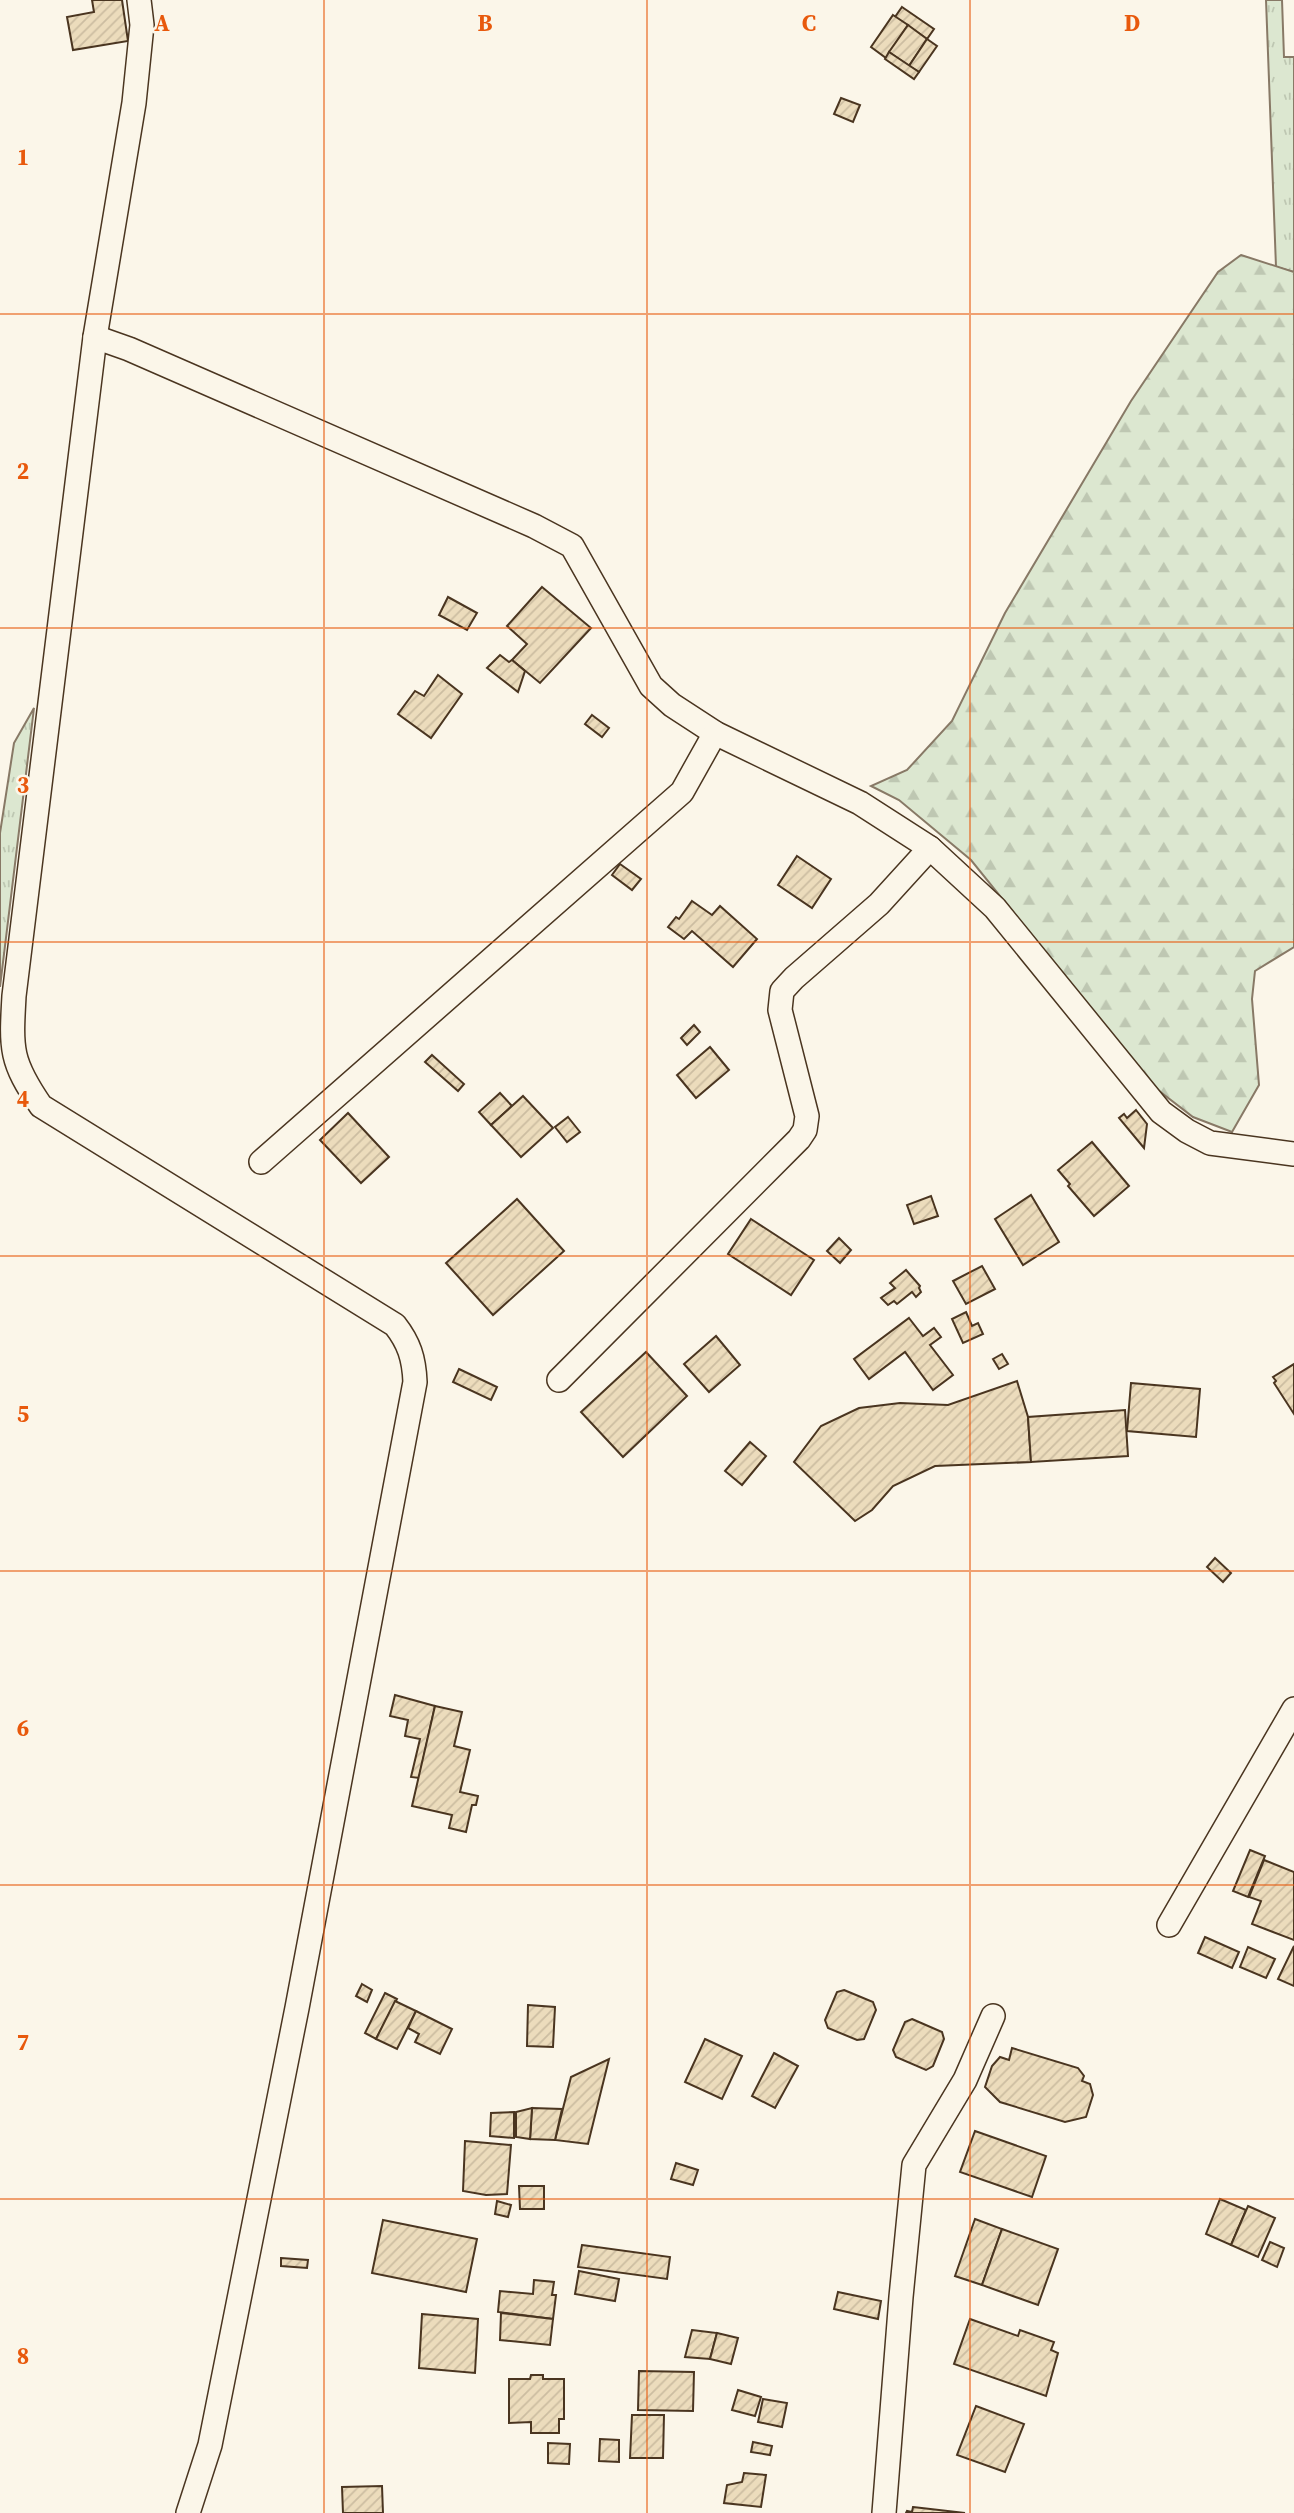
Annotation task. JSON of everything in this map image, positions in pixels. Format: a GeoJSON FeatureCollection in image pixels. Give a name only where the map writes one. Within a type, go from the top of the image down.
{"type":"FeatureCollection","features":[{"type":"Feature","properties":{"kind":"street"},"geometry":{"type":"LineString","coordinates":[[139,0],[142,25],[134,103],[94,337],[5,1048],[41,1106],[395,1325],[408,1341],[414,1361],[415,1382],[284,2074],[210,2445],[188,2513]]}},
{"type":"Feature","properties":{"kind":"street"},"geometry":{"type":"LineString","coordinates":[[94,337],[129,349],[509,514],[572,546],[651,686],[673,705],[715,733],[860,803],[930,848],[995,908],[1161,1112],[1187,1131],[1210,1143],[1294,1154]]}},
{"type":"Feature","properties":{"kind":"street"},"geometry":{"type":"LineString","coordinates":[[261,1162],[682,792],[715,733]]}},
{"type":"Feature","properties":{"kind":"street"},"geometry":{"type":"LineString","coordinates":[[559,1380],[806,1130],[807,1116],[780,1010],[782,991],[879,904],[930,848]]}},
{"type":"Feature","properties":{"kind":"street"},"geometry":{"type":"LineString","coordinates":[[1169,1926],[1294,1709]]}},
{"type":"Feature","properties":{"kind":"street"},"geometry":{"type":"LineString","coordinates":[[884,2513],[914,2165],[965,2080],[993,2016]]}},
{"type":"Feature","properties":{"kind":"green space"},"geometry":{"type":"Polygon","coordinates":[[[1266,0],[1282,0],[1284,57],[1294,57],[1294,272],[1276,267],[1266,0]]]}},
{"type":"Feature","properties":{"kind":"green space"},"geometry":{"type":"Polygon","coordinates":[[[1241,255],[1294,272],[1294,947],[1255,971],[1252,999],[1259,1085],[1232,1132],[1193,1117],[1154,1087],[971,860],[899,800],[871,786],[907,770],[952,721],[1005,613],[1131,401],[1218,272],[1241,255]]]}},
{"type":"Feature","properties":{"kind":"green space"},"geometry":{"type":"Polygon","coordinates":[[[34,708],[0,987],[0,833],[14,743],[34,708]]]}},
{"type":"Feature","properties":{"kind":"building"},"geometry":{"type":"Polygon","coordinates":[[[92,0],[122,0],[128,41],[73,50],[67,17],[94,12],[92,0]]]}},
{"type":"Feature","properties":{"kind":"building"},"geometry":{"type":"Polygon","coordinates":[[[902,7],[934,29],[927,39],[895,17],[902,7]]]}},
{"type":"Feature","properties":{"kind":"building"},"geometry":{"type":"Polygon","coordinates":[[[893,15],[908,25],[886,58],[871,47],[893,15]]]}},
{"type":"Feature","properties":{"kind":"building"},"geometry":{"type":"Polygon","coordinates":[[[908,25],[927,39],[909,66],[889,52],[908,25]]]}},
{"type":"Feature","properties":{"kind":"building"},"geometry":{"type":"Polygon","coordinates":[[[927,39],[937,46],[919,72],[909,66],[927,39]]]}},
{"type":"Feature","properties":{"kind":"building"},"geometry":{"type":"Polygon","coordinates":[[[889,52],[919,72],[914,79],[885,59],[889,52]]]}},
{"type":"Feature","properties":{"kind":"building"},"geometry":{"type":"Polygon","coordinates":[[[841,98],[860,105],[853,122],[834,114],[841,98]]]}},
{"type":"Feature","properties":{"kind":"building"},"geometry":{"type":"Polygon","coordinates":[[[542,587],[591,628],[540,683],[512,660],[527,644],[507,626],[542,587]]]}},
{"type":"Feature","properties":{"kind":"building"},"geometry":{"type":"Polygon","coordinates":[[[448,597],[477,613],[467,630],[439,615],[448,597]]]}},
{"type":"Feature","properties":{"kind":"building"},"geometry":{"type":"Polygon","coordinates":[[[500,655],[509,662],[512,660],[525,671],[518,692],[487,668],[500,655]]]}},
{"type":"Feature","properties":{"kind":"building"},"geometry":{"type":"Polygon","coordinates":[[[438,675],[462,694],[431,738],[398,714],[415,691],[424,696],[438,675]]]}},
{"type":"Feature","properties":{"kind":"building"},"geometry":{"type":"Polygon","coordinates":[[[592,715],[609,728],[602,737],[585,724],[592,715]]]}},
{"type":"Feature","properties":{"kind":"building"},"geometry":{"type":"Polygon","coordinates":[[[797,856],[831,879],[812,908],[778,885],[797,856]]]}},
{"type":"Feature","properties":{"kind":"building"},"geometry":{"type":"Polygon","coordinates":[[[620,864],[641,879],[632,890],[612,875],[620,864]]]}},
{"type":"Feature","properties":{"kind":"building"},"geometry":{"type":"Polygon","coordinates":[[[692,901],[712,915],[720,906],[757,939],[733,967],[692,931],[684,939],[668,927],[676,917],[679,919],[692,901]]]}},
{"type":"Feature","properties":{"kind":"building"},"geometry":{"type":"Polygon","coordinates":[[[694,1025],[700,1032],[687,1045],[681,1038],[694,1025]]]}},
{"type":"Feature","properties":{"kind":"building"},"geometry":{"type":"Polygon","coordinates":[[[710,1047],[729,1070],[696,1098],[677,1075],[710,1047]]]}},
{"type":"Feature","properties":{"kind":"building"},"geometry":{"type":"Polygon","coordinates":[[[432,1055],[464,1084],[458,1091],[425,1062],[432,1055]]]}},
{"type":"Feature","properties":{"kind":"building"},"geometry":{"type":"Polygon","coordinates":[[[500,1093],[512,1106],[491,1125],[479,1112],[500,1093]]]}},
{"type":"Feature","properties":{"kind":"building"},"geometry":{"type":"Polygon","coordinates":[[[523,1096],[553,1128],[521,1157],[491,1125],[523,1096]]]}},
{"type":"Feature","properties":{"kind":"building"},"geometry":{"type":"Polygon","coordinates":[[[1136,1110],[1147,1124],[1144,1148],[1119,1118],[1124,1114],[1127,1118],[1136,1110]]]}},
{"type":"Feature","properties":{"kind":"building"},"geometry":{"type":"Polygon","coordinates":[[[348,1113],[389,1157],[361,1183],[320,1140],[348,1113]]]}},
{"type":"Feature","properties":{"kind":"building"},"geometry":{"type":"Polygon","coordinates":[[[568,1117],[580,1132],[567,1142],[555,1127],[568,1117]]]}},
{"type":"Feature","properties":{"kind":"building"},"geometry":{"type":"Polygon","coordinates":[[[1092,1142],[1129,1186],[1094,1216],[1058,1170],[1092,1142]]]}},
{"type":"Feature","properties":{"kind":"building"},"geometry":{"type":"Polygon","coordinates":[[[1031,1195],[1059,1242],[1023,1265],[995,1219],[1031,1195]]]}},
{"type":"Feature","properties":{"kind":"building"},"geometry":{"type":"Polygon","coordinates":[[[931,1196],[938,1216],[914,1224],[907,1205],[931,1196]]]}},
{"type":"Feature","properties":{"kind":"building"},"geometry":{"type":"Polygon","coordinates":[[[517,1199],[564,1251],[493,1315],[446,1263],[517,1199]]]}},
{"type":"Feature","properties":{"kind":"building"},"geometry":{"type":"Polygon","coordinates":[[[751,1219],[814,1260],[791,1295],[728,1254],[751,1219]]]}},
{"type":"Feature","properties":{"kind":"building"},"geometry":{"type":"Polygon","coordinates":[[[839,1238],[851,1250],[840,1263],[827,1251],[839,1238]]]}},
{"type":"Feature","properties":{"kind":"building"},"geometry":{"type":"Polygon","coordinates":[[[982,1266],[995,1289],[966,1304],[953,1281],[982,1266]]]}},
{"type":"Feature","properties":{"kind":"building"},"geometry":{"type":"Polygon","coordinates":[[[906,1270],[920,1286],[921,1292],[916,1297],[912,1292],[897,1304],[894,1301],[888,1305],[881,1298],[895,1288],[890,1283],[906,1270]]]}},
{"type":"Feature","properties":{"kind":"building"},"geometry":{"type":"Polygon","coordinates":[[[966,1312],[972,1326],[978,1323],[983,1334],[963,1343],[952,1319],[966,1312]]]}},
{"type":"Feature","properties":{"kind":"building"},"geometry":{"type":"Polygon","coordinates":[[[909,1318],[923,1336],[934,1328],[941,1337],[930,1345],[953,1375],[933,1390],[905,1352],[869,1379],[854,1359],[909,1318]]]}},
{"type":"Feature","properties":{"kind":"building"},"geometry":{"type":"Polygon","coordinates":[[[716,1336],[740,1365],[709,1392],[684,1364],[716,1336]]]}},
{"type":"Feature","properties":{"kind":"building"},"geometry":{"type":"Polygon","coordinates":[[[646,1352],[687,1396],[623,1457],[581,1412],[646,1352]]]}},
{"type":"Feature","properties":{"kind":"building"},"geometry":{"type":"Polygon","coordinates":[[[1002,1354],[1008,1364],[999,1369],[993,1359],[1002,1354]]]}},
{"type":"Feature","properties":{"kind":"building"},"geometry":{"type":"Polygon","coordinates":[[[1294,1364],[1294,1414],[1273,1377],[1294,1364]]]}},
{"type":"Feature","properties":{"kind":"building"},"geometry":{"type":"Polygon","coordinates":[[[459,1369],[497,1387],[491,1400],[453,1382],[459,1369]]]}},
{"type":"Feature","properties":{"kind":"building"},"geometry":{"type":"Polygon","coordinates":[[[1017,1381],[1028,1417],[1031,1462],[935,1466],[893,1486],[872,1510],[855,1521],[794,1462],[821,1426],[859,1408],[900,1403],[948,1405],[1017,1381]]]}},
{"type":"Feature","properties":{"kind":"building"},"geometry":{"type":"Polygon","coordinates":[[[1131,1383],[1200,1389],[1196,1437],[1127,1431],[1131,1383]]]}},
{"type":"Feature","properties":{"kind":"building"},"geometry":{"type":"Polygon","coordinates":[[[1125,1410],[1128,1456],[1031,1462],[1028,1417],[1125,1410]]]}},
{"type":"Feature","properties":{"kind":"building"},"geometry":{"type":"Polygon","coordinates":[[[750,1442],[766,1456],[742,1485],[725,1471],[750,1442]]]}},
{"type":"Feature","properties":{"kind":"building"},"geometry":{"type":"Polygon","coordinates":[[[1215,1558],[1231,1573],[1223,1582],[1207,1567],[1215,1558]]]}},
{"type":"Feature","properties":{"kind":"building"},"geometry":{"type":"Polygon","coordinates":[[[395,1695],[435,1706],[419,1778],[411,1777],[420,1739],[405,1736],[408,1720],[390,1716],[395,1695]]]}},
{"type":"Feature","properties":{"kind":"building"},"geometry":{"type":"Polygon","coordinates":[[[435,1706],[462,1712],[454,1746],[470,1750],[460,1792],[478,1796],[476,1805],[472,1805],[466,1832],[449,1828],[452,1815],[412,1806],[435,1706]]]}},
{"type":"Feature","properties":{"kind":"building"},"geometry":{"type":"Polygon","coordinates":[[[1250,1850],[1265,1856],[1248,1897],[1233,1891],[1250,1850]]]}},
{"type":"Feature","properties":{"kind":"building"},"geometry":{"type":"Polygon","coordinates":[[[1264,1860],[1294,1872],[1294,1940],[1252,1924],[1261,1901],[1249,1897],[1264,1860]]]}},
{"type":"Feature","properties":{"kind":"building"},"geometry":{"type":"Polygon","coordinates":[[[1205,1937],[1239,1952],[1232,1968],[1198,1953],[1205,1937]]]}},
{"type":"Feature","properties":{"kind":"building"},"geometry":{"type":"Polygon","coordinates":[[[1294,1946],[1294,1986],[1278,1979],[1294,1946]]]}},
{"type":"Feature","properties":{"kind":"building"},"geometry":{"type":"Polygon","coordinates":[[[1248,1947],[1275,1959],[1266,1978],[1240,1967],[1248,1947]]]}},
{"type":"Feature","properties":{"kind":"building"},"geometry":{"type":"Polygon","coordinates":[[[362,1984],[372,1990],[367,2002],[356,1996],[362,1984]]]}},
{"type":"Feature","properties":{"kind":"building"},"geometry":{"type":"Polygon","coordinates":[[[844,1990],[873,2002],[876,2010],[864,2039],[857,2040],[828,2028],[825,2020],[837,1992],[844,1990]]]}},
{"type":"Feature","properties":{"kind":"building"},"geometry":{"type":"Polygon","coordinates":[[[385,1993],[397,1999],[376,2039],[365,2033],[385,1993]]]}},
{"type":"Feature","properties":{"kind":"building"},"geometry":{"type":"Polygon","coordinates":[[[395,2001],[416,2011],[397,2049],[376,2039],[395,2001]]]}},
{"type":"Feature","properties":{"kind":"building"},"geometry":{"type":"Polygon","coordinates":[[[528,2005],[555,2007],[553,2047],[527,2046],[528,2005]]]}},
{"type":"Feature","properties":{"kind":"building"},"geometry":{"type":"Polygon","coordinates":[[[416,2011],[452,2029],[440,2054],[415,2042],[419,2034],[408,2028],[416,2011]]]}},
{"type":"Feature","properties":{"kind":"building"},"geometry":{"type":"Polygon","coordinates":[[[912,2019],[942,2032],[944,2039],[933,2066],[926,2070],[896,2057],[893,2050],[905,2022],[912,2019]]]}},
{"type":"Feature","properties":{"kind":"building"},"geometry":{"type":"Polygon","coordinates":[[[705,2039],[742,2056],[722,2099],[685,2082],[705,2039]]]}},
{"type":"Feature","properties":{"kind":"building"},"geometry":{"type":"Polygon","coordinates":[[[1012,2048],[1078,2068],[1084,2076],[1082,2081],[1090,2084],[1093,2095],[1086,2117],[1065,2122],[1000,2102],[985,2087],[992,2066],[1000,2057],[1009,2060],[1012,2048]]]}},
{"type":"Feature","properties":{"kind":"building"},"geometry":{"type":"Polygon","coordinates":[[[774,2053],[798,2066],[775,2108],[752,2096],[774,2053]]]}},
{"type":"Feature","properties":{"kind":"building"},"geometry":{"type":"Polygon","coordinates":[[[609,2059],[588,2144],[555,2140],[571,2077],[609,2059]]]}},
{"type":"Feature","properties":{"kind":"building"},"geometry":{"type":"Polygon","coordinates":[[[532,2108],[562,2109],[555,2140],[530,2139],[532,2108]]]}},
{"type":"Feature","properties":{"kind":"building"},"geometry":{"type":"Polygon","coordinates":[[[532,2108],[530,2139],[516,2137],[516,2112],[532,2108]]]}},
{"type":"Feature","properties":{"kind":"building"},"geometry":{"type":"Polygon","coordinates":[[[514,2112],[514,2138],[490,2136],[491,2113],[514,2112]]]}},
{"type":"Feature","properties":{"kind":"building"},"geometry":{"type":"Polygon","coordinates":[[[975,2131],[1046,2156],[1032,2197],[960,2172],[975,2131]]]}},
{"type":"Feature","properties":{"kind":"building"},"geometry":{"type":"Polygon","coordinates":[[[465,2141],[511,2145],[507,2194],[486,2195],[463,2191],[465,2141]]]}},
{"type":"Feature","properties":{"kind":"building"},"geometry":{"type":"Polygon","coordinates":[[[676,2163],[698,2170],[693,2185],[671,2179],[676,2163]]]}},
{"type":"Feature","properties":{"kind":"building"},"geometry":{"type":"Polygon","coordinates":[[[519,2186],[544,2186],[544,2209],[520,2209],[519,2186]]]}},
{"type":"Feature","properties":{"kind":"building"},"geometry":{"type":"Polygon","coordinates":[[[1220,2199],[1246,2210],[1231,2245],[1206,2234],[1220,2199]]]}},
{"type":"Feature","properties":{"kind":"building"},"geometry":{"type":"Polygon","coordinates":[[[497,2201],[511,2205],[508,2217],[495,2214],[497,2201]]]}},
{"type":"Feature","properties":{"kind":"building"},"geometry":{"type":"Polygon","coordinates":[[[1248,2206],[1275,2218],[1258,2257],[1231,2245],[1248,2206]]]}},
{"type":"Feature","properties":{"kind":"building"},"geometry":{"type":"Polygon","coordinates":[[[975,2219],[1002,2229],[982,2285],[955,2276],[975,2219]]]}},
{"type":"Feature","properties":{"kind":"building"},"geometry":{"type":"Polygon","coordinates":[[[383,2220],[477,2239],[466,2292],[372,2273],[383,2220]]]}},
{"type":"Feature","properties":{"kind":"building"},"geometry":{"type":"Polygon","coordinates":[[[1002,2229],[1058,2249],[1038,2305],[982,2285],[1002,2229]]]}},
{"type":"Feature","properties":{"kind":"building"},"geometry":{"type":"Polygon","coordinates":[[[1270,2242],[1284,2248],[1277,2267],[1262,2260],[1270,2242]]]}},
{"type":"Feature","properties":{"kind":"building"},"geometry":{"type":"Polygon","coordinates":[[[582,2245],[670,2257],[667,2279],[578,2267],[582,2245]]]}},
{"type":"Feature","properties":{"kind":"building"},"geometry":{"type":"Polygon","coordinates":[[[281,2258],[308,2260],[307,2268],[281,2266],[281,2258]]]}},
{"type":"Feature","properties":{"kind":"building"},"geometry":{"type":"Polygon","coordinates":[[[579,2271],[619,2279],[615,2301],[575,2294],[579,2271]]]}},
{"type":"Feature","properties":{"kind":"building"},"geometry":{"type":"Polygon","coordinates":[[[534,2280],[554,2282],[552,2295],[556,2295],[553,2319],[498,2312],[500,2291],[533,2294],[534,2280]]]}},
{"type":"Feature","properties":{"kind":"building"},"geometry":{"type":"Polygon","coordinates":[[[838,2292],[881,2301],[878,2319],[834,2309],[838,2292]]]}},
{"type":"Feature","properties":{"kind":"building"},"geometry":{"type":"Polygon","coordinates":[[[501,2313],[553,2319],[550,2345],[500,2340],[501,2313]]]}},
{"type":"Feature","properties":{"kind":"building"},"geometry":{"type":"Polygon","coordinates":[[[422,2314],[478,2319],[475,2373],[419,2368],[422,2314]]]}},
{"type":"Feature","properties":{"kind":"building"},"geometry":{"type":"Polygon","coordinates":[[[970,2319],[1018,2336],[1020,2330],[1054,2342],[1051,2350],[1058,2353],[1046,2396],[954,2364],[970,2319]]]}},
{"type":"Feature","properties":{"kind":"building"},"geometry":{"type":"Polygon","coordinates":[[[692,2330],[717,2333],[710,2359],[685,2357],[692,2330]]]}},
{"type":"Feature","properties":{"kind":"building"},"geometry":{"type":"Polygon","coordinates":[[[717,2333],[738,2338],[731,2364],[710,2359],[717,2333]]]}},
{"type":"Feature","properties":{"kind":"building"},"geometry":{"type":"Polygon","coordinates":[[[639,2371],[694,2372],[693,2411],[638,2410],[639,2371]]]}},
{"type":"Feature","properties":{"kind":"building"},"geometry":{"type":"Polygon","coordinates":[[[531,2375],[543,2375],[543,2379],[564,2379],[564,2419],[559,2419],[559,2433],[531,2433],[531,2422],[509,2423],[509,2379],[530,2379],[531,2375]]]}},
{"type":"Feature","properties":{"kind":"building"},"geometry":{"type":"Polygon","coordinates":[[[738,2390],[761,2397],[755,2416],[732,2410],[738,2390]]]}},
{"type":"Feature","properties":{"kind":"building"},"geometry":{"type":"Polygon","coordinates":[[[763,2399],[787,2403],[782,2427],[758,2422],[763,2399]]]}},
{"type":"Feature","properties":{"kind":"building"},"geometry":{"type":"Polygon","coordinates":[[[976,2406],[1024,2424],[1005,2472],[957,2455],[976,2406]]]}},
{"type":"Feature","properties":{"kind":"building"},"geometry":{"type":"Polygon","coordinates":[[[632,2415],[664,2415],[663,2458],[630,2458],[632,2415]]]}},
{"type":"Feature","properties":{"kind":"building"},"geometry":{"type":"Polygon","coordinates":[[[600,2439],[619,2440],[619,2462],[599,2461],[600,2439]]]}},
{"type":"Feature","properties":{"kind":"building"},"geometry":{"type":"Polygon","coordinates":[[[753,2442],[772,2446],[770,2455],[751,2452],[753,2442]]]}},
{"type":"Feature","properties":{"kind":"building"},"geometry":{"type":"Polygon","coordinates":[[[548,2443],[570,2444],[569,2464],[548,2463],[548,2443]]]}},
{"type":"Feature","properties":{"kind":"building"},"geometry":{"type":"Polygon","coordinates":[[[744,2473],[766,2475],[761,2507],[724,2503],[727,2485],[742,2482],[744,2473]]]}},
{"type":"Feature","properties":{"kind":"building"},"geometry":{"type":"Polygon","coordinates":[[[382,2486],[383,2513],[343,2513],[342,2487],[382,2486]]]}},
{"type":"Feature","properties":{"kind":"building"},"geometry":{"type":"Polygon","coordinates":[[[913,2507],[965,2513],[906,2513],[912,2512],[913,2507]]]}}]}
